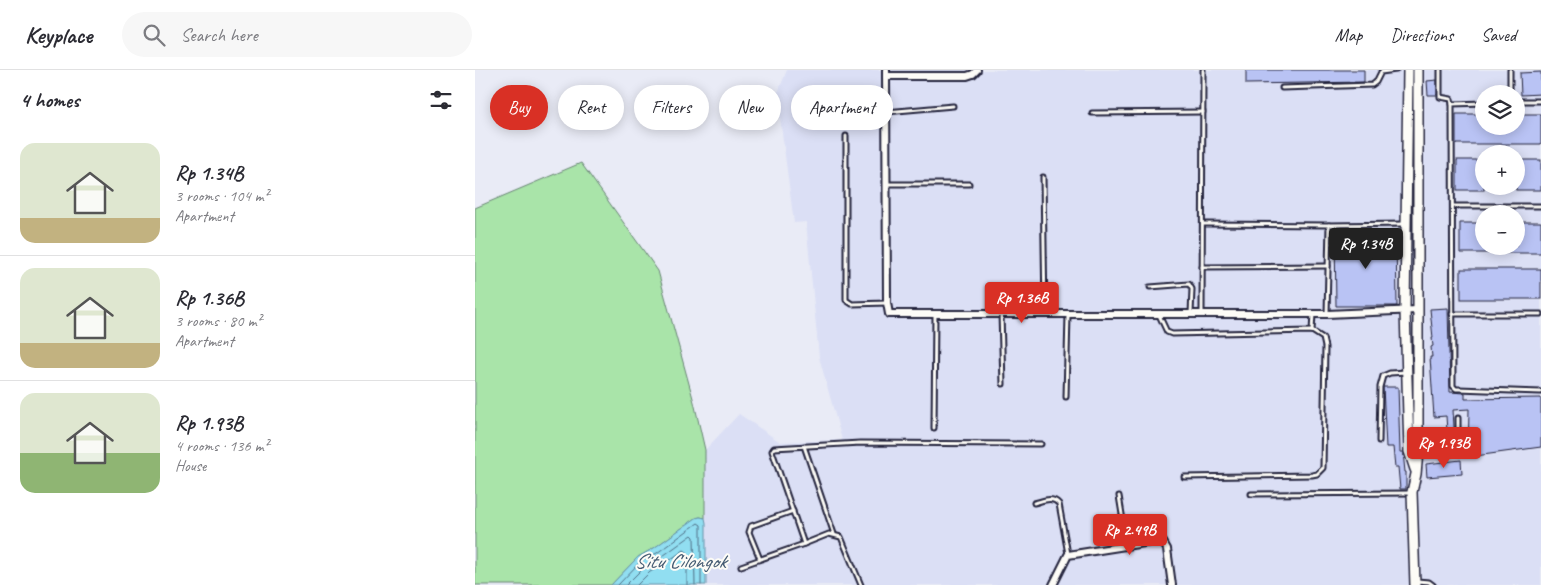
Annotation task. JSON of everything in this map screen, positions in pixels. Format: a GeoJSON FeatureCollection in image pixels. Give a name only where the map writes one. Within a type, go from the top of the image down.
{"type":"FeatureCollection","features":[{"type":"Feature","properties":{"kind":"street"},"geometry":{"type":"LineString","coordinates":[[886,73],[943,73],[967,76],[977,70]]}},
{"type":"Feature","properties":{"kind":"street"},"geometry":{"type":"LineString","coordinates":[[1408,70],[1405,310],[1407,372],[1416,474],[1412,492],[1415,583]]}},
{"type":"Feature","properties":{"kind":"street"},"geometry":{"type":"LineString","coordinates":[[1413,452],[1417,310],[1417,70]]}},
{"type":"Feature","properties":{"kind":"street"},"geometry":{"type":"LineString","coordinates":[[886,130],[887,303],[888,312],[891,315],[935,313],[1327,314],[1417,310]]}},
{"type":"Feature","properties":{"kind":"street"},"geometry":{"type":"LineString","coordinates":[[1407,158],[1418,158]]}},
{"type":"Feature","properties":{"kind":"street"},"geometry":{"type":"LineString","coordinates":[[1053,585],[1068,555],[1157,541],[1163,542],[1167,549],[1172,585]]}},
{"type":"Feature","properties":{"kind":"lane"},"geometry":{"type":"LineString","coordinates":[[1202,315],[1203,70]]}},
{"type":"Feature","properties":{"kind":"lane"},"geometry":{"type":"LineString","coordinates":[[1282,88],[1372,85],[1377,82],[1381,72],[1396,70]]}},
{"type":"Feature","properties":{"kind":"lane"},"geometry":{"type":"LineString","coordinates":[[1440,70],[1440,97],[1451,99],[1452,104],[1453,386],[1455,388],[1541,392]]}},
{"type":"Feature","properties":{"kind":"lane"},"geometry":{"type":"LineString","coordinates":[[1510,70],[1510,85]]}},
{"type":"Feature","properties":{"kind":"lane"},"geometry":{"type":"LineString","coordinates":[[1525,101],[1541,101]]}},
{"type":"Feature","properties":{"kind":"lane"},"geometry":{"type":"LineString","coordinates":[[1452,104],[1475,103]]}},
{"type":"Feature","properties":{"kind":"lane"},"geometry":{"type":"LineString","coordinates":[[893,111],[953,106]]}},
{"type":"Feature","properties":{"kind":"lane"},"geometry":{"type":"LineString","coordinates":[[1092,113],[1203,112]]}},
{"type":"Feature","properties":{"kind":"lane"},"geometry":{"type":"LineString","coordinates":[[846,136],[846,300],[852,304],[887,303]]}},
{"type":"Feature","properties":{"kind":"lane"},"geometry":{"type":"LineString","coordinates":[[1043,177],[1045,313]]}},
{"type":"Feature","properties":{"kind":"lane"},"geometry":{"type":"LineString","coordinates":[[887,184],[969,184]]}},
{"type":"Feature","properties":{"kind":"lane"},"geometry":{"type":"LineString","coordinates":[[1453,206],[1541,206]]}},
{"type":"Feature","properties":{"kind":"lane"},"geometry":{"type":"LineString","coordinates":[[1203,224],[1406,224]]}},
{"type":"Feature","properties":{"kind":"lane"},"geometry":{"type":"LineString","coordinates":[[1327,314],[1329,225]]}},
{"type":"Feature","properties":{"kind":"lane"},"geometry":{"type":"LineString","coordinates":[[1203,267],[1328,266]]}},
{"type":"Feature","properties":{"kind":"lane"},"geometry":{"type":"LineString","coordinates":[[1150,287],[1189,284],[1192,289],[1191,314]]}},
{"type":"Feature","properties":{"kind":"lane"},"geometry":{"type":"LineString","coordinates":[[935,313],[935,428]]}},
{"type":"Feature","properties":{"kind":"lane"},"geometry":{"type":"LineString","coordinates":[[1001,313],[1003,384]]}},
{"type":"Feature","properties":{"kind":"lane"},"geometry":{"type":"LineString","coordinates":[[1066,397],[1068,314]]}},
{"type":"Feature","properties":{"kind":"lane"},"geometry":{"type":"LineString","coordinates":[[1158,314],[1167,332],[1172,334],[1312,331],[1323,338],[1325,347],[1323,468],[1320,472],[1313,475],[1184,477]]}},
{"type":"Feature","properties":{"kind":"lane"},"geometry":{"type":"LineString","coordinates":[[1312,331],[1313,314]]}},
{"type":"Feature","properties":{"kind":"lane"},"geometry":{"type":"LineString","coordinates":[[1452,314],[1541,314]]}},
{"type":"Feature","properties":{"kind":"lane"},"geometry":{"type":"LineString","coordinates":[[1379,441],[1380,387],[1383,376],[1390,372],[1407,372]]}},
{"type":"Feature","properties":{"kind":"lane"},"geometry":{"type":"LineString","coordinates":[[1413,452],[1451,452],[1456,450],[1458,445],[1458,418]]}},
{"type":"Feature","properties":{"kind":"lane"},"geometry":{"type":"LineString","coordinates":[[803,544],[772,449],[776,447],[860,443],[1041,444]]}},
{"type":"Feature","properties":{"kind":"lane"},"geometry":{"type":"LineString","coordinates":[[804,446],[834,534]]}},
{"type":"Feature","properties":{"kind":"lane"},"geometry":{"type":"LineString","coordinates":[[1251,494],[1412,492]]}},
{"type":"Feature","properties":{"kind":"lane"},"geometry":{"type":"LineString","coordinates":[[1119,496],[1127,546]]}},
{"type":"Feature","properties":{"kind":"lane"},"geometry":{"type":"LineString","coordinates":[[1034,503],[1050,499],[1059,504],[1068,555]]}},
{"type":"Feature","properties":{"kind":"lane"},"geometry":{"type":"LineString","coordinates":[[760,559],[749,529],[751,526],[793,512]]}},
{"type":"Feature","properties":{"kind":"lane"},"geometry":{"type":"LineString","coordinates":[[741,566],[829,534],[834,534],[841,537],[861,585]]}},
{"type":"Feature","properties":{"kind":"lane"},"geometry":{"type":"LineString","coordinates":[[1415,583],[1429,582],[1433,585]]}},
{"type":"Feature","properties":{"kind":"shaded area"},"geometry":{"type":"Polygon","coordinates":[[[787,70],[1541,70],[1541,585],[706,585],[705,450],[739,414],[780,442],[842,440],[819,357],[806,222],[794,223],[781,125],[781,85],[787,70]]]}},
{"type":"Feature","properties":{"kind":"green space"},"geometry":{"type":"Polygon","coordinates":[[[581,163],[658,271],[694,402],[705,450],[705,518],[696,518],[638,557],[611,585],[475,585],[475,208],[581,163]]]}},
{"type":"Feature","properties":{"kind":"water","name":"Situ Cilongok"},"geometry":{"type":"Polygon","coordinates":[[[700,517],[705,518],[706,523],[706,585],[611,585],[638,557],[700,517]]]}},
{"type":"Feature","properties":{"kind":"building"},"geometry":{"type":"Polygon","coordinates":[[[1246,70],[1364,70],[1364,82],[1246,84],[1246,70]]]}},
{"type":"Feature","properties":{"kind":"building"},"geometry":{"type":"Polygon","coordinates":[[[1541,72],[1541,94],[1525,95],[1525,85],[1521,85],[1520,73],[1541,72]]]}},
{"type":"Feature","properties":{"kind":"building"},"geometry":{"type":"Polygon","coordinates":[[[1437,80],[1437,95],[1428,95],[1427,81],[1437,80]]]}},
{"type":"Feature","properties":{"kind":"building"},"geometry":{"type":"Polygon","coordinates":[[[1456,114],[1475,114],[1475,135],[1525,135],[1525,114],[1541,114],[1541,144],[1456,144],[1456,114]]]}},
{"type":"Feature","properties":{"kind":"building"},"geometry":{"type":"Polygon","coordinates":[[[1457,160],[1475,160],[1475,190],[1457,190],[1457,160]]]}},
{"type":"Feature","properties":{"kind":"building"},"geometry":{"type":"Polygon","coordinates":[[[1525,160],[1541,160],[1541,190],[1525,190],[1525,160]]]}},
{"type":"Feature","properties":{"kind":"building"},"geometry":{"type":"Polygon","coordinates":[[[1525,222],[1541,222],[1541,253],[1525,253],[1525,222]]]}},
{"type":"Feature","properties":{"kind":"building"},"geometry":{"type":"Polygon","coordinates":[[[1460,223],[1475,223],[1475,253],[1460,253],[1460,223]]]}},
{"type":"Feature","properties":{"kind":"building"},"geometry":{"type":"Polygon","coordinates":[[[1335,233],[1396,233],[1397,306],[1336,306],[1335,233]]]}},
{"type":"Feature","properties":{"kind":"building"},"geometry":{"type":"Polygon","coordinates":[[[1461,269],[1541,269],[1541,299],[1461,299],[1461,269]]]}},
{"type":"Feature","properties":{"kind":"building"},"geometry":{"type":"Polygon","coordinates":[[[1448,308],[1450,392],[1465,393],[1465,399],[1541,398],[1541,447],[1468,457],[1469,409],[1453,410],[1455,444],[1453,447],[1448,447],[1446,416],[1434,417],[1430,357],[1432,357],[1431,347],[1433,346],[1433,338],[1430,309],[1448,308]]]}},
{"type":"Feature","properties":{"kind":"building"},"geometry":{"type":"Polygon","coordinates":[[[1383,387],[1398,387],[1400,452],[1403,452],[1406,489],[1400,489],[1398,467],[1395,467],[1393,447],[1386,447],[1383,387]]]}},
{"type":"Feature","properties":{"kind":"building"},"geometry":{"type":"Polygon","coordinates":[[[1461,460],[1462,474],[1427,477],[1426,464],[1461,460]]]}}]}
